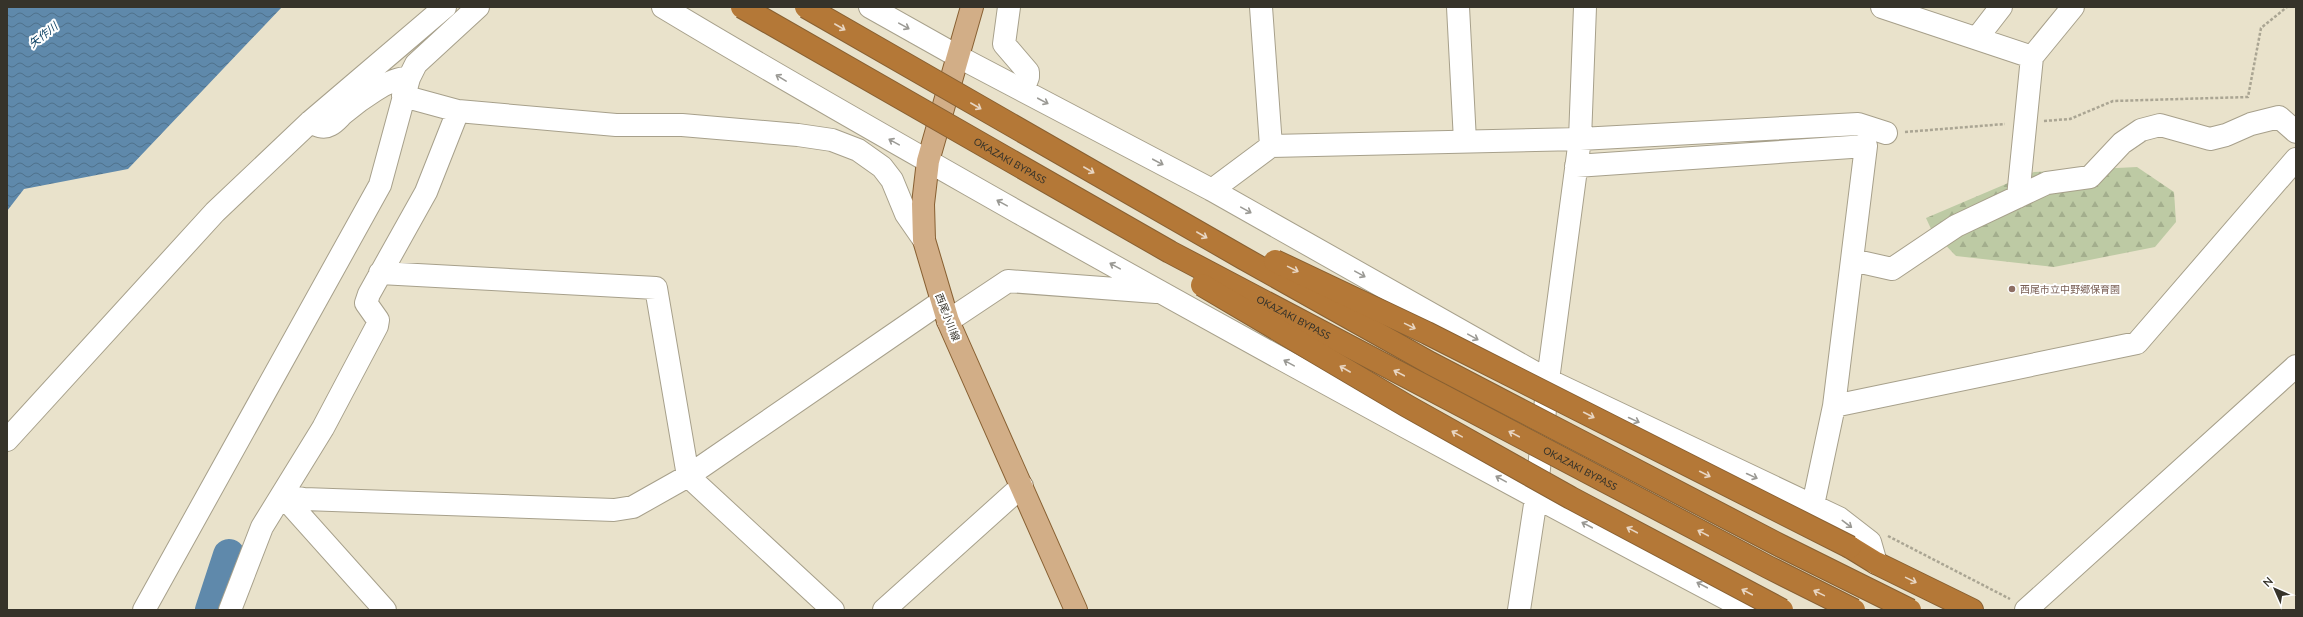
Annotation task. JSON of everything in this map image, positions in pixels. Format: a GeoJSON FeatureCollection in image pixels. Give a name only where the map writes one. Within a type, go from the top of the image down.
{"type":"FeatureCollection","features":[{"type":"Feature","properties":{"kind":"highway","name":"OKAZAKI BYPASS"},"geometry":{"type":"LineString","coordinates":[[742,7],[1170,252],[1760,563],[1854,610]]}},
{"type":"Feature","properties":{"kind":"highway"},"geometry":{"type":"LineString","coordinates":[[806,7],[1243,258],[1430,363],[1781,546],[1910,610]]}},
{"type":"Feature","properties":{"kind":"highway"},"geometry":{"type":"LineString","coordinates":[[1170,252],[1179,271],[1407,406],[1571,498],[1782,610]]}},
{"type":"Feature","properties":{"kind":"highway"},"geometry":{"type":"LineString","coordinates":[[1243,258],[1268,258],[1427,333],[1850,548],[1876,563],[1972,610]]}},
{"type":"Feature","properties":{"kind":"main road","name":"西尾小川線"},"geometry":{"type":"LineString","coordinates":[[972,7],[928,161],[923,204],[924,240],[944,312],[1076,610]]}},
{"type":"Feature","properties":{"kind":"street"},"geometry":{"type":"LineString","coordinates":[[7,440],[215,212],[310,122],[445,7]]}},
{"type":"Feature","properties":{"kind":"street"},"geometry":{"type":"LineString","coordinates":[[144,610],[380,185],[406,87],[416,64],[478,7]]}},
{"type":"Feature","properties":{"kind":"street"},"geometry":{"type":"LineString","coordinates":[[663,7],[799,89],[1161,292],[1536,498],[1748,610]]}},
{"type":"Feature","properties":{"kind":"street"},"geometry":{"type":"LineString","coordinates":[[870,7],[958,57],[1212,190],[1548,380],[1839,518],[1870,542],[1876,563]]}},
{"type":"Feature","properties":{"kind":"street"},"geometry":{"type":"LineString","coordinates":[[1009,7],[1004,44],[1028,72],[1028,78],[1023,90]]}},
{"type":"Feature","properties":{"kind":"street"},"geometry":{"type":"LineString","coordinates":[[1260,7],[1271,146]]}},
{"type":"Feature","properties":{"kind":"street"},"geometry":{"type":"LineString","coordinates":[[1458,7],[1465,141]]}},
{"type":"Feature","properties":{"kind":"street"},"geometry":{"type":"LineString","coordinates":[[1519,610],[1536,498],[1548,380],[1580,139],[1585,7]]}},
{"type":"Feature","properties":{"kind":"street"},"geometry":{"type":"LineString","coordinates":[[1883,7],[1937,15],[1977,38],[2032,57]]}},
{"type":"Feature","properties":{"kind":"street"},"geometry":{"type":"LineString","coordinates":[[1977,38],[2001,7]]}},
{"type":"Feature","properties":{"kind":"street"},"geometry":{"type":"LineString","coordinates":[[2018,197],[2032,57],[2073,7]]}},
{"type":"Feature","properties":{"kind":"street"},"geometry":{"type":"LineString","coordinates":[[310,122],[319,127],[330,126],[345,112],[391,81],[402,77],[406,87],[458,111],[616,125],[682,125],[798,135],[832,140],[858,150],[882,167],[892,180],[906,214],[924,240]]}},
{"type":"Feature","properties":{"kind":"street"},"geometry":{"type":"LineString","coordinates":[[230,610],[262,527],[323,428],[377,326],[378,320],[366,303],[380,273],[426,192],[458,111]]}},
{"type":"Feature","properties":{"kind":"street"},"geometry":{"type":"LineString","coordinates":[[1852,260],[1892,269],[1956,226],[2047,183],[2090,178],[2122,143],[2141,130],[2160,125],[2210,139],[2226,135],[2251,124],[2279,117],[2296,132]]}},
{"type":"Feature","properties":{"kind":"street"},"geometry":{"type":"LineString","coordinates":[[1212,190],[1271,146],[1580,139],[1858,124],[1886,133]]}},
{"type":"Feature","properties":{"kind":"street"},"geometry":{"type":"LineString","coordinates":[[1576,166],[1866,146],[1834,406],[1813,505]]}},
{"type":"Feature","properties":{"kind":"street"},"geometry":{"type":"LineString","coordinates":[[1834,406],[2137,343],[2296,159]]}},
{"type":"Feature","properties":{"kind":"street"},"geometry":{"type":"LineString","coordinates":[[380,273],[656,288],[688,476],[833,610]]}},
{"type":"Feature","properties":{"kind":"street"},"geometry":{"type":"LineString","coordinates":[[282,495],[304,499],[614,510],[633,507],[688,476],[944,312],[1008,282],[1161,292]]}},
{"type":"Feature","properties":{"kind":"street"},"geometry":{"type":"LineString","coordinates":[[2026,610],[2296,366]]}},
{"type":"Feature","properties":{"kind":"street"},"geometry":{"type":"LineString","coordinates":[[884,610],[1022,486]]}},
{"type":"Feature","properties":{"kind":"street"},"geometry":{"type":"LineString","coordinates":[[282,495],[385,610]]}},
{"type":"Feature","properties":{"kind":"green space"},"geometry":{"type":"Polygon","coordinates":[[[2137,167],[2174,192],[2176,222],[2155,247],[2054,267],[1956,256],[1932,231],[1926,218],[2034,172],[2137,167]]]}},
{"type":"Feature","properties":{"kind":"water","name":"矢作川"},"geometry":{"type":"Polygon","coordinates":[[[7,7],[282,7],[128,169],[24,189],[7,211],[7,7]]]}},
{"type":"Feature","properties":{"kind":"waterway"},"geometry":{"type":"LineString","coordinates":[[211,610],[229,555]]}},
{"type":"Feature","properties":{"kind":"place","name":"西尾市立中野郷保育園"},"geometry":{"type":"Point","coordinates":[2012,289]}}]}
